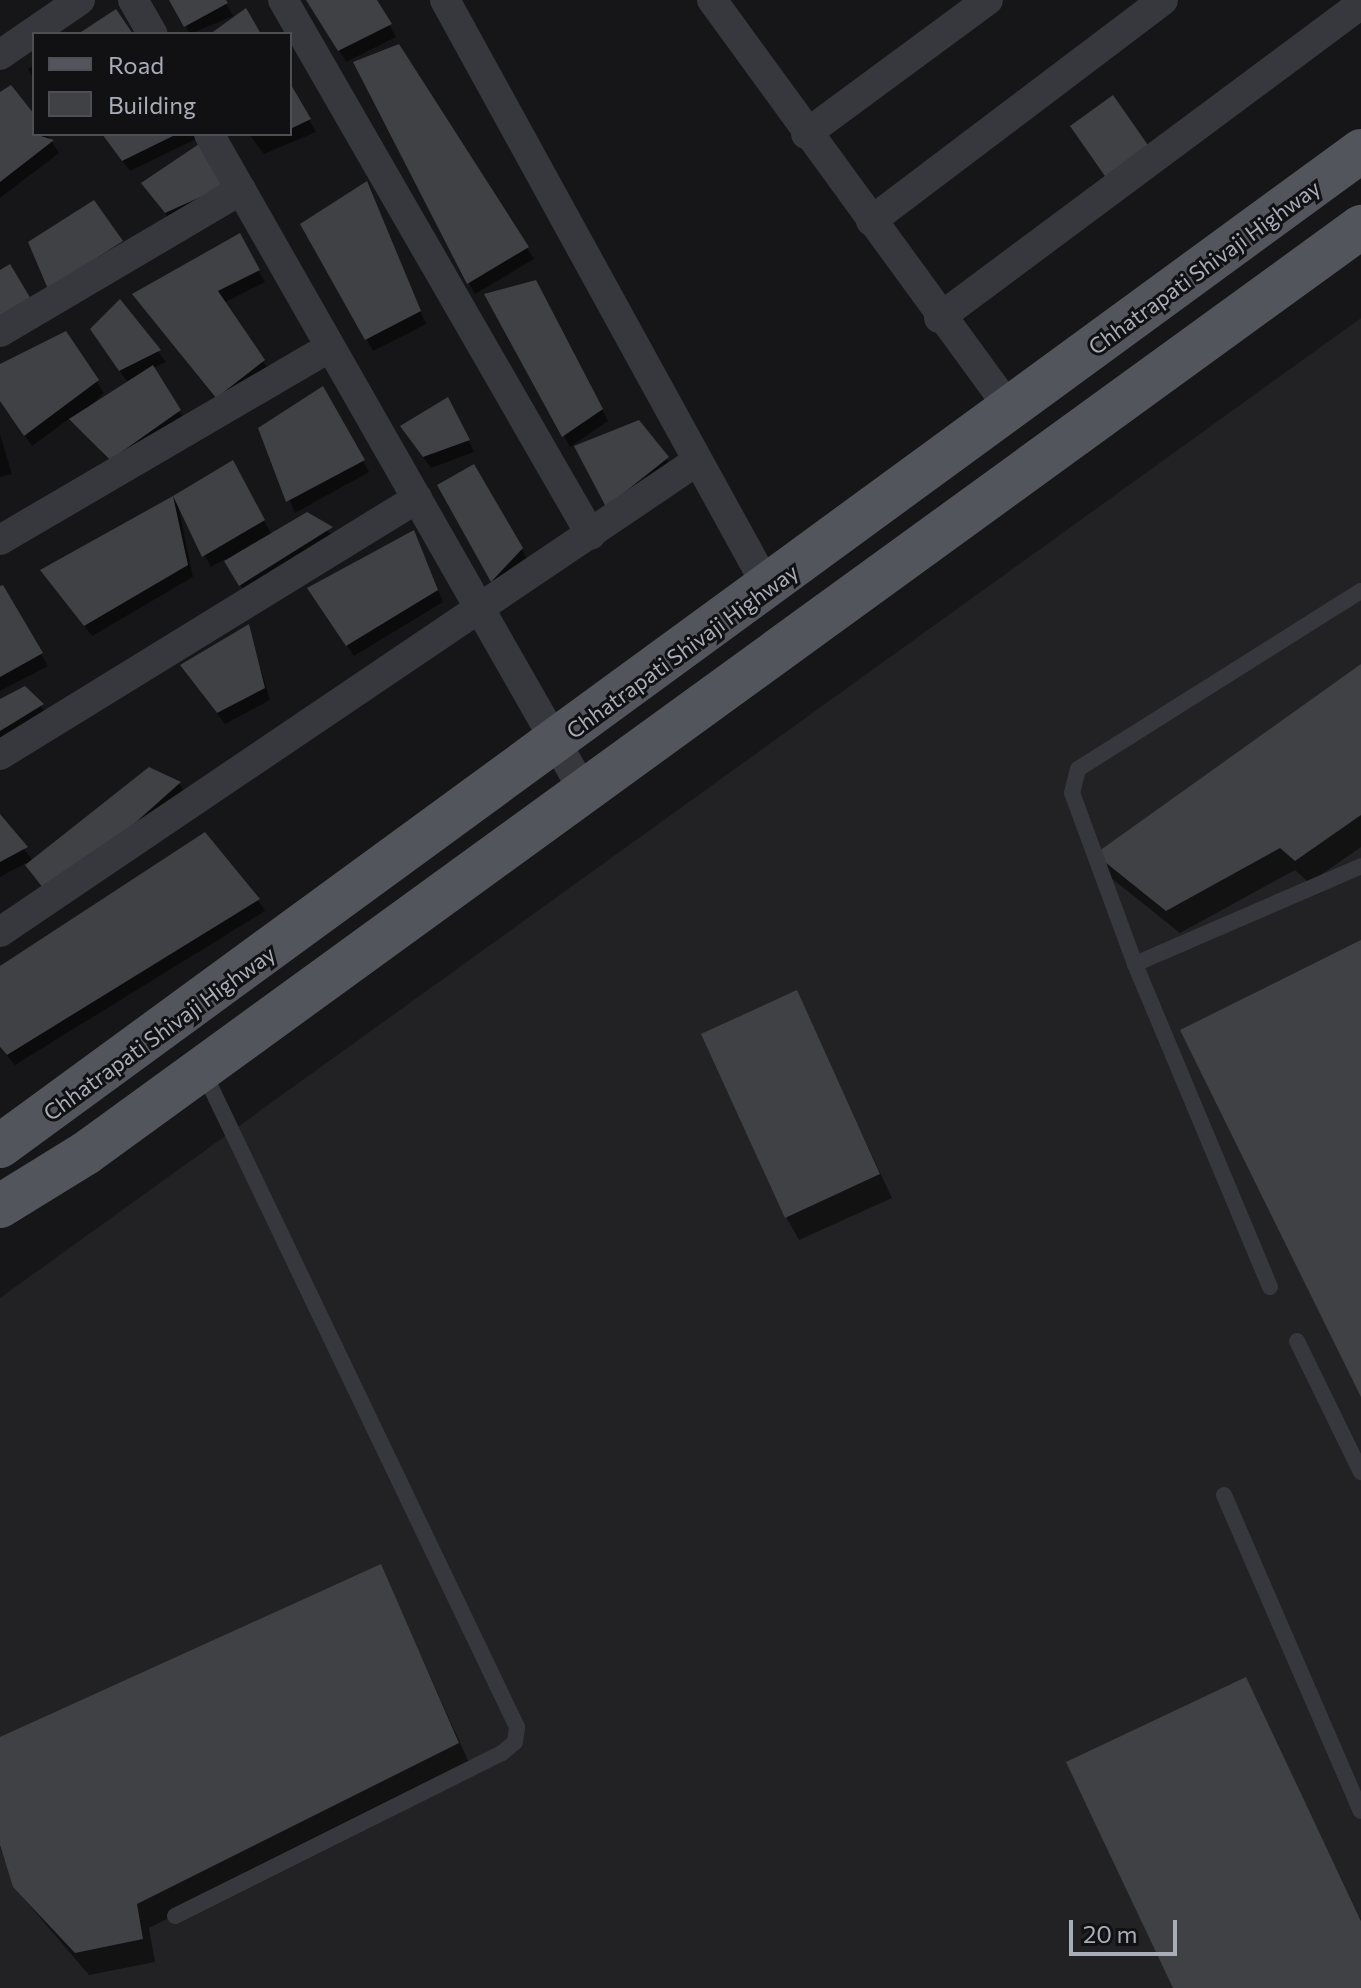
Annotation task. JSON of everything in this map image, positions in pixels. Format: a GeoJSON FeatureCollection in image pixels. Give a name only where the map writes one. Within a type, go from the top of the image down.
{"type":"FeatureCollection","features":[{"type":"Feature","properties":{"kind":"main road","name":"Chhatrapati Shivaji Highway"},"geometry":{"type":"LineString","coordinates":[[3,1137],[556,743],[1361,151]]}},
{"type":"Feature","properties":{"kind":"main road"},"geometry":{"type":"LineString","coordinates":[[0,1206],[201,1068],[582,788],[1361,227]]}},
{"type":"Feature","properties":{"kind":"street"},"geometry":{"type":"LineString","coordinates":[[33,32],[80,0]]}},
{"type":"Feature","properties":{"kind":"street"},"geometry":{"type":"LineString","coordinates":[[133,0],[152,32]]}},
{"type":"Feature","properties":{"kind":"street"},"geometry":{"type":"LineString","coordinates":[[283,0],[591,535]]}},
{"type":"Feature","properties":{"kind":"street"},"geometry":{"type":"LineString","coordinates":[[445,0],[768,588]]}},
{"type":"Feature","properties":{"kind":"street"},"geometry":{"type":"LineString","coordinates":[[712,0],[939,318],[1010,409]]}},
{"type":"Feature","properties":{"kind":"street"},"geometry":{"type":"LineString","coordinates":[[806,134],[988,0]]}},
{"type":"Feature","properties":{"kind":"street"},"geometry":{"type":"LineString","coordinates":[[871,221],[1163,0]]}},
{"type":"Feature","properties":{"kind":"street"},"geometry":{"type":"LineString","coordinates":[[939,318],[1361,4]]}},
{"type":"Feature","properties":{"kind":"street"},"geometry":{"type":"LineString","coordinates":[[0,55],[32,33]]}},
{"type":"Feature","properties":{"kind":"street"},"geometry":{"type":"LineString","coordinates":[[210,136],[582,788]]}},
{"type":"Feature","properties":{"kind":"street"},"geometry":{"type":"LineString","coordinates":[[0,332],[241,190]]}},
{"type":"Feature","properties":{"kind":"street"},"geometry":{"type":"LineString","coordinates":[[0,540],[330,347]]}},
{"type":"Feature","properties":{"kind":"street"},"geometry":{"type":"LineString","coordinates":[[0,932],[481,610],[697,461]]}},
{"type":"Feature","properties":{"kind":"street"},"geometry":{"type":"LineString","coordinates":[[0,755],[417,498]]}},
{"type":"Feature","properties":{"kind":"lane"},"geometry":{"type":"LineString","coordinates":[[1270,1287],[1135,964],[1072,793],[1078,769],[1361,591]]}},
{"type":"Feature","properties":{"kind":"lane"},"geometry":{"type":"LineString","coordinates":[[1135,964],[1361,866]]}},
{"type":"Feature","properties":{"kind":"lane"},"geometry":{"type":"LineString","coordinates":[[175,1916],[502,1753],[517,1727],[201,1068]]}},
{"type":"Feature","properties":{"kind":"lane"},"geometry":{"type":"LineString","coordinates":[[1297,1341],[1361,1472]]}},
{"type":"Feature","properties":{"kind":"lane"},"geometry":{"type":"LineString","coordinates":[[1224,1495],[1361,1811]]}},
{"type":"Feature","properties":{"kind":"shaded area"},"geometry":{"type":"Polygon","coordinates":[[[1361,318],[1361,1988],[0,1988],[0,1298],[1361,318]]]}},
{"type":"Feature","properties":{"kind":"building"},"geometry":{"type":"Polygon","coordinates":[[[169,0],[226,0],[228,3],[184,27],[169,0]]]}},
{"type":"Feature","properties":{"kind":"building"},"geometry":{"type":"Polygon","coordinates":[[[306,0],[377,0],[392,24],[338,51],[306,0]]]}},
{"type":"Feature","properties":{"kind":"building"},"geometry":{"type":"Polygon","coordinates":[[[246,8],[260,32],[213,32],[246,8]]]}},
{"type":"Feature","properties":{"kind":"building"},"geometry":{"type":"Polygon","coordinates":[[[116,9],[132,32],[81,32],[116,9]]]}},
{"type":"Feature","properties":{"kind":"building"},"geometry":{"type":"Polygon","coordinates":[[[399,44],[529,247],[467,284],[353,62],[399,44]]]}},
{"type":"Feature","properties":{"kind":"building"},"geometry":{"type":"Polygon","coordinates":[[[11,85],[32,111],[32,136],[54,140],[0,182],[0,92],[11,85]]]}},
{"type":"Feature","properties":{"kind":"building"},"geometry":{"type":"Polygon","coordinates":[[[292,86],[311,119],[292,128],[292,86]]]}},
{"type":"Feature","properties":{"kind":"building"},"geometry":{"type":"Polygon","coordinates":[[[1113,95],[1150,148],[1107,179],[1070,126],[1113,95]]]}},
{"type":"Feature","properties":{"kind":"building"},"geometry":{"type":"Polygon","coordinates":[[[103,136],[173,136],[122,161],[103,136]]]}},
{"type":"Feature","properties":{"kind":"building"},"geometry":{"type":"Polygon","coordinates":[[[199,144],[236,181],[165,213],[141,183],[199,144]]]}},
{"type":"Feature","properties":{"kind":"building"},"geometry":{"type":"Polygon","coordinates":[[[367,181],[421,311],[365,340],[300,224],[367,181]]]}},
{"type":"Feature","properties":{"kind":"building"},"geometry":{"type":"Polygon","coordinates":[[[94,200],[123,241],[48,289],[28,242],[94,200]]]}},
{"type":"Feature","properties":{"kind":"building"},"geometry":{"type":"Polygon","coordinates":[[[240,233],[260,270],[218,291],[265,360],[216,398],[132,294],[240,233]]]}},
{"type":"Feature","properties":{"kind":"building"},"geometry":{"type":"Polygon","coordinates":[[[10,264],[31,299],[0,324],[0,270],[10,264]]]}},
{"type":"Feature","properties":{"kind":"building"},"geometry":{"type":"Polygon","coordinates":[[[536,280],[603,409],[562,437],[484,294],[536,280]]]}},
{"type":"Feature","properties":{"kind":"building"},"geometry":{"type":"Polygon","coordinates":[[[120,299],[161,350],[119,371],[90,329],[120,299]]]}},
{"type":"Feature","properties":{"kind":"building"},"geometry":{"type":"Polygon","coordinates":[[[66,331],[99,380],[24,436],[0,401],[0,364],[66,331]]]}},
{"type":"Feature","properties":{"kind":"building"},"geometry":{"type":"Polygon","coordinates":[[[153,365],[181,410],[110,460],[69,419],[153,365]]]}},
{"type":"Feature","properties":{"kind":"building"},"geometry":{"type":"Polygon","coordinates":[[[323,386],[365,460],[286,502],[258,428],[323,386]]]}},
{"type":"Feature","properties":{"kind":"building"},"geometry":{"type":"Polygon","coordinates":[[[448,397],[470,440],[423,457],[400,426],[448,397]]]}},
{"type":"Feature","properties":{"kind":"building"},"geometry":{"type":"Polygon","coordinates":[[[639,420],[669,457],[606,507],[574,446],[639,420]]]}},
{"type":"Feature","properties":{"kind":"building"},"geometry":{"type":"Polygon","coordinates":[[[233,460],[265,520],[202,557],[173,496],[233,460]]]}},
{"type":"Feature","properties":{"kind":"building"},"geometry":{"type":"Polygon","coordinates":[[[474,464],[523,548],[491,582],[437,485],[474,464]]]}},
{"type":"Feature","properties":{"kind":"building"},"geometry":{"type":"Polygon","coordinates":[[[173,496],[188,565],[84,626],[40,570],[173,496]]]}},
{"type":"Feature","properties":{"kind":"building"},"geometry":{"type":"Polygon","coordinates":[[[307,512],[333,527],[239,586],[224,561],[307,512]]]}},
{"type":"Feature","properties":{"kind":"building"},"geometry":{"type":"Polygon","coordinates":[[[414,530],[438,590],[346,646],[307,588],[414,530]]]}},
{"type":"Feature","properties":{"kind":"building"},"geometry":{"type":"Polygon","coordinates":[[[3,585],[43,653],[0,677],[0,586],[3,585]]]}},
{"type":"Feature","properties":{"kind":"building"},"geometry":{"type":"Polygon","coordinates":[[[249,624],[265,688],[217,713],[180,665],[249,624]]]}},
{"type":"Feature","properties":{"kind":"building"},"geometry":{"type":"Polygon","coordinates":[[[1361,664],[1361,815],[1295,861],[1280,848],[1166,911],[1095,854],[1361,664]]]}},
{"type":"Feature","properties":{"kind":"building"},"geometry":{"type":"Polygon","coordinates":[[[25,686],[44,704],[0,731],[0,699],[25,686]]]}},
{"type":"Feature","properties":{"kind":"building"},"geometry":{"type":"Polygon","coordinates":[[[149,767],[181,782],[51,898],[25,865],[149,767]]]}},
{"type":"Feature","properties":{"kind":"building"},"geometry":{"type":"Polygon","coordinates":[[[0,814],[28,847],[0,862],[0,814]]]}},
{"type":"Feature","properties":{"kind":"building"},"geometry":{"type":"Polygon","coordinates":[[[205,832],[260,899],[7,1055],[0,1047],[0,966],[205,832]]]}},
{"type":"Feature","properties":{"kind":"building"},"geometry":{"type":"Polygon","coordinates":[[[1361,940],[1361,1397],[1180,1030],[1361,940]]]}},
{"type":"Feature","properties":{"kind":"building"},"geometry":{"type":"Polygon","coordinates":[[[797,990],[880,1174],[785,1218],[701,1034],[797,990]]]}},
{"type":"Feature","properties":{"kind":"building"},"geometry":{"type":"Polygon","coordinates":[[[381,1564],[459,1743],[137,1904],[143,1939],[75,1953],[13,1887],[0,1845],[0,1737],[381,1564]]]}},
{"type":"Feature","properties":{"kind":"building"},"geometry":{"type":"Polygon","coordinates":[[[1246,1677],[1361,1921],[1361,1988],[1173,1988],[1066,1762],[1246,1677]]]}}]}
